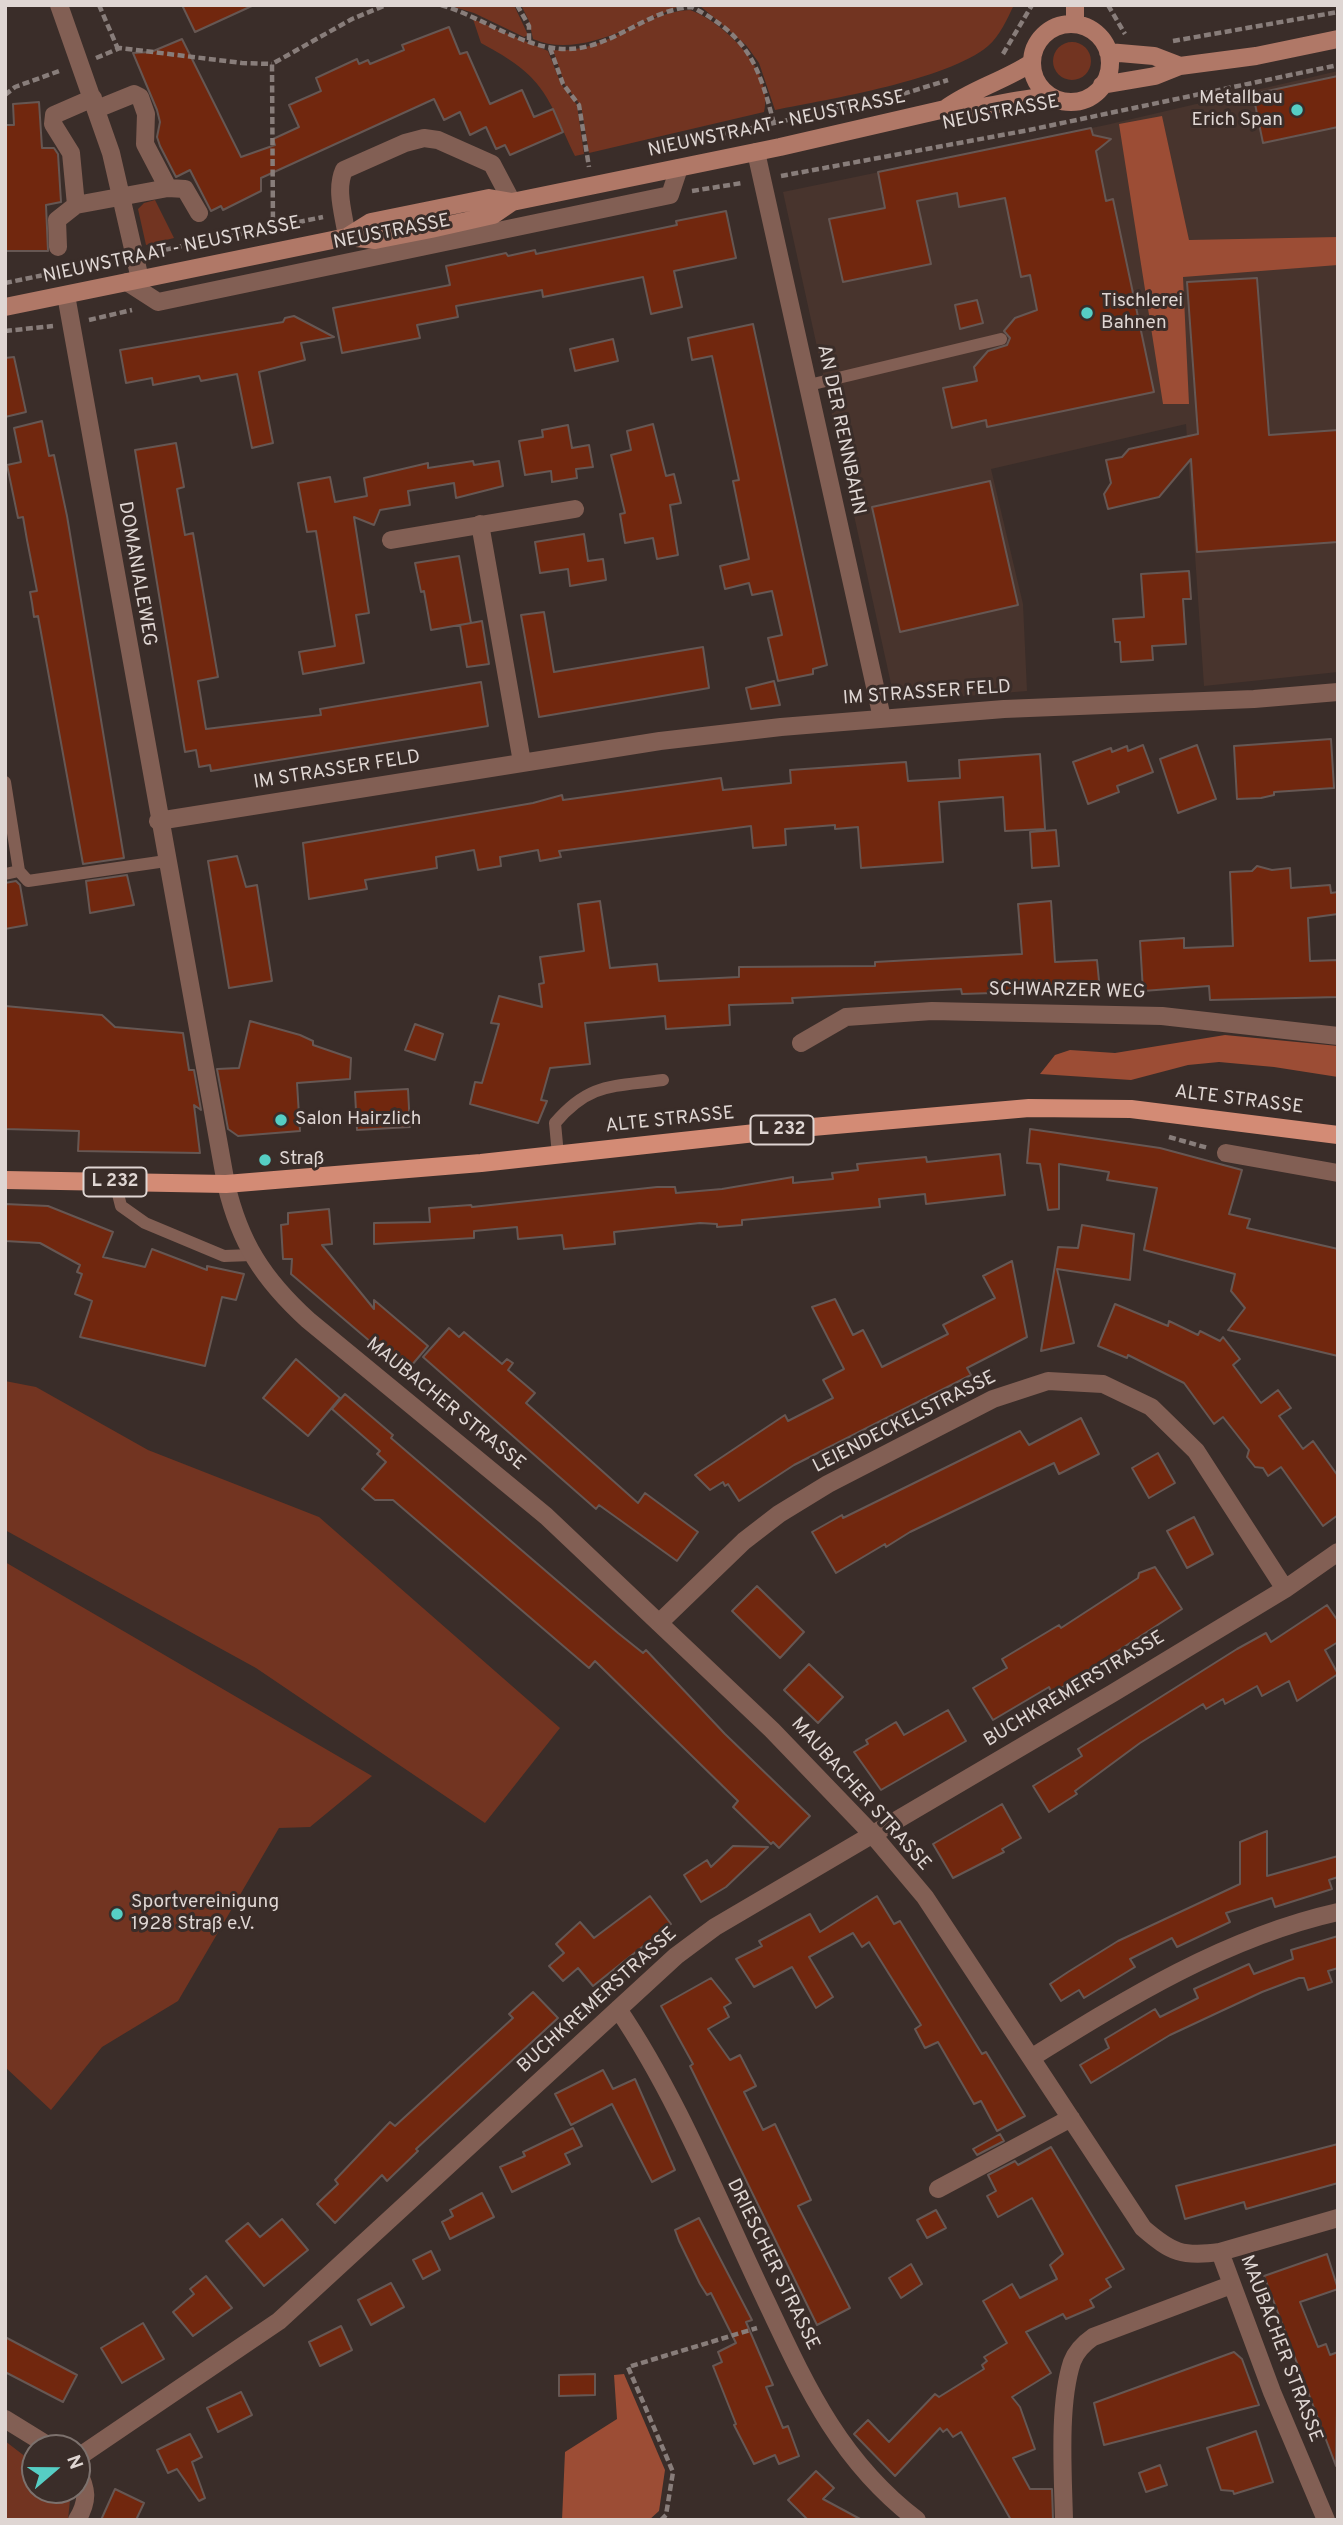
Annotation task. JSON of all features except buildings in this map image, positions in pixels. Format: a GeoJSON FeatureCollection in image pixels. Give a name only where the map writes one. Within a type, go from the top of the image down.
{"type":"FeatureCollection","features":[{"type":"Feature","properties":{"kind":"main road","name":"ALTE STRASSE"},"geometry":{"type":"LineString","coordinates":[[5,1180],[226,1184],[558,1155],[801,1128],[1029,1108],[1143,1111],[1338,1135]]}},
{"type":"Feature","properties":{"kind":"street"},"geometry":{"type":"LineString","coordinates":[[59,5],[95,103],[123,197],[133,281]]}},
{"type":"Feature","properties":{"kind":"street"},"geometry":{"type":"LineString","coordinates":[[1075,5],[1075,24]]}},
{"type":"Feature","properties":{"kind":"street"},"geometry":{"type":"LineString","coordinates":[[1065,24],[1075,24],[1094,31],[1108,52],[1110,66],[1102,85],[1095,93],[1077,101],[1060,101],[1051,97],[1037,83],[1031,63],[1035,48],[1046,32],[1065,24]]}},
{"type":"Feature","properties":{"kind":"street"},"geometry":{"type":"LineString","coordinates":[[1102,85],[1155,76],[1180,65],[1256,56],[1338,39]]}},
{"type":"Feature","properties":{"kind":"street"},"geometry":{"type":"LineString","coordinates":[[1108,52],[1154,56],[1180,65]]}},
{"type":"Feature","properties":{"kind":"street"},"geometry":{"type":"LineString","coordinates":[[946,109],[964,95],[1008,77],[1031,63]]}},
{"type":"Feature","properties":{"kind":"street"},"geometry":{"type":"LineString","coordinates":[[76,205],[71,153],[53,124],[54,115],[134,94],[140,97],[146,114],[145,144],[168,188]]}},
{"type":"Feature","properties":{"kind":"street","name":"NIEUWSTRAAT - NEUSTRASSE"},"geometry":{"type":"LineString","coordinates":[[512,202],[679,169],[946,109],[969,111],[1033,97],[1051,97]]}},
{"type":"Feature","properties":{"kind":"street"},"geometry":{"type":"LineString","coordinates":[[347,237],[340,194],[340,180],[344,170],[405,143],[425,138],[438,140],[492,164],[512,202]]}},
{"type":"Feature","properties":{"kind":"street","name":"AN DER RENNBAHN"},"geometry":{"type":"LineString","coordinates":[[756,152],[882,718]]}},
{"type":"Feature","properties":{"kind":"street"},"geometry":{"type":"LineString","coordinates":[[670,195],[679,169]]}},
{"type":"Feature","properties":{"kind":"street"},"geometry":{"type":"LineString","coordinates":[[58,247],[57,220],[76,205],[168,188],[185,189],[199,213]]}},
{"type":"Feature","properties":{"kind":"street","name":"NEUSTRASSE"},"geometry":{"type":"LineString","coordinates":[[133,281],[158,302],[670,195]]}},
{"type":"Feature","properties":{"kind":"street","name":"NEUSTRASSE"},"geometry":{"type":"LineString","coordinates":[[347,237],[375,240],[431,229],[493,215],[512,202]]}},
{"type":"Feature","properties":{"kind":"street","name":"NIEUWSTRAAT - NEUSTRASSE"},"geometry":{"type":"LineString","coordinates":[[10,309],[347,237]]}},
{"type":"Feature","properties":{"kind":"street","name":"DOMANIALEWEG"},"geometry":{"type":"LineString","coordinates":[[66,295],[158,821],[226,1184]]}},
{"type":"Feature","properties":{"kind":"street"},"geometry":{"type":"LineString","coordinates":[[391,540],[575,509]]}},
{"type":"Feature","properties":{"kind":"street"},"geometry":{"type":"LineString","coordinates":[[480,524],[522,762]]}},
{"type":"Feature","properties":{"kind":"street","name":"IM STRASSER FELD"},"geometry":{"type":"LineString","coordinates":[[158,821],[660,741],[882,718],[1338,692]]}},
{"type":"Feature","properties":{"kind":"street","name":"SCHWARZER WEG"},"geometry":{"type":"LineString","coordinates":[[801,1043],[846,1017],[932,1011],[1162,1016],[1338,1036]]}},
{"type":"Feature","properties":{"kind":"street"},"geometry":{"type":"LineString","coordinates":[[1226,1153],[1338,1173]]}},
{"type":"Feature","properties":{"kind":"street","name":"MAUBACHER STRASSE"},"geometry":{"type":"LineString","coordinates":[[226,1184],[235,1223],[276,1291],[546,1516],[772,1730],[872,1834],[925,1897],[1143,2228],[1168,2250],[1192,2256],[1220,2252],[1290,2437],[1326,2520]]}},
{"type":"Feature","properties":{"kind":"street","name":"LEIENDECKELSTRASSE"},"geometry":{"type":"LineString","coordinates":[[660,1622],[744,1541],[779,1514],[828,1484],[993,1399],[1048,1381],[1102,1384],[1151,1406],[1196,1451],[1285,1589]]}},
{"type":"Feature","properties":{"kind":"street","name":"BUCHKREMERSTRASSE"},"geometry":{"type":"LineString","coordinates":[[91,2449],[279,2321],[676,1956],[715,1927],[1285,1589],[1338,1552]]}},
{"type":"Feature","properties":{"kind":"street"},"geometry":{"type":"LineString","coordinates":[[1031,2058],[1160,1980],[1246,1943],[1338,1912]]}},
{"type":"Feature","properties":{"kind":"street","name":"DRIESCHER STRASSE"},"geometry":{"type":"LineString","coordinates":[[618,2009],[646,2050],[776,2323],[835,2436],[869,2477],[917,2520]]}},
{"type":"Feature","properties":{"kind":"street"},"geometry":{"type":"LineString","coordinates":[[938,2189],[1071,2118]]}},
{"type":"Feature","properties":{"kind":"street"},"geometry":{"type":"LineString","coordinates":[[1220,2252],[1338,2218]]}},
{"type":"Feature","properties":{"kind":"street"},"geometry":{"type":"LineString","coordinates":[[1064,2520],[1065,2420],[1070,2374],[1077,2352],[1093,2337],[1231,2285]]}},
{"type":"Feature","properties":{"kind":"street"},"geometry":{"type":"LineString","coordinates":[[5,2419],[29,2434]]}},
{"type":"Feature","properties":{"kind":"street"},"geometry":{"type":"LineString","coordinates":[[77,2520],[86,2504]]}},
{"type":"Feature","properties":{"kind":"lane"},"geometry":{"type":"LineString","coordinates":[[809,385],[1001,339]]}},
{"type":"Feature","properties":{"kind":"lane"},"geometry":{"type":"LineString","coordinates":[[5,782],[19,871],[28,881],[166,861]]}},
{"type":"Feature","properties":{"kind":"lane"},"geometry":{"type":"LineString","coordinates":[[5,874],[19,871]]}},
{"type":"Feature","properties":{"kind":"lane"},"geometry":{"type":"LineString","coordinates":[[558,1155],[555,1123],[574,1101],[596,1089],[663,1080]]}},
{"type":"Feature","properties":{"kind":"lane"},"geometry":{"type":"LineString","coordinates":[[115,1182],[121,1206],[145,1223],[225,1256],[252,1255]]}},
{"type":"Feature","properties":{"kind":"path"},"geometry":{"type":"LineString","coordinates":[[99,5],[118,49]]}},
{"type":"Feature","properties":{"kind":"path"},"geometry":{"type":"LineString","coordinates":[[5,95],[15,87],[81,65],[118,49],[272,64],[352,19],[386,5]]}},
{"type":"Feature","properties":{"kind":"path"},"geometry":{"type":"LineString","coordinates":[[441,5],[550,47],[582,47],[614,36],[666,12],[693,6],[724,27],[749,52],[758,68],[788,175]]}},
{"type":"Feature","properties":{"kind":"path"},"geometry":{"type":"LineString","coordinates":[[517,5],[529,26],[529,40]]}},
{"type":"Feature","properties":{"kind":"path"},"geometry":{"type":"LineString","coordinates":[[1002,56],[1032,5]]}},
{"type":"Feature","properties":{"kind":"path"},"geometry":{"type":"LineString","coordinates":[[1108,5],[1115,22],[1131,38]]}},
{"type":"Feature","properties":{"kind":"path"},"geometry":{"type":"LineString","coordinates":[[1169,42],[1338,12]]}},
{"type":"Feature","properties":{"kind":"path"},"geometry":{"type":"LineString","coordinates":[[550,47],[563,84],[579,105],[592,186]]}},
{"type":"Feature","properties":{"kind":"path"},"geometry":{"type":"LineString","coordinates":[[272,64],[271,138],[276,251]]}},
{"type":"Feature","properties":{"kind":"path","name":"NEUSTRASSE"},"geometry":{"type":"LineString","coordinates":[[670,195],[1116,113],[1338,65]]}},
{"type":"Feature","properties":{"kind":"path"},"geometry":{"type":"LineString","coordinates":[[661,2520],[666,2515],[673,2472],[628,2367],[776,2323]]}},
{"type":"Feature","properties":{"kind":"shaded area"},"geometry":{"type":"Polygon","coordinates":[[[447,5],[514,5],[528,35],[524,37],[474,13],[447,5]]]}},
{"type":"Feature","properties":{"kind":"shaded area"},"geometry":{"type":"Polygon","coordinates":[[[521,5],[683,5],[610,36],[570,45],[533,39],[529,21],[521,5]]]}},
{"type":"Feature","properties":{"kind":"shaded area"},"geometry":{"type":"Polygon","coordinates":[[[699,5],[1014,5],[1000,32],[988,46],[945,69],[887,87],[775,110],[759,63],[746,45],[699,5]]]}},
{"type":"Feature","properties":{"kind":"shaded area"},"geometry":{"type":"Polygon","coordinates":[[[690,10],[717,25],[744,51],[762,81],[764,112],[589,153],[581,106],[565,85],[553,50],[590,46],[672,12],[690,10]]]}},
{"type":"Feature","properties":{"kind":"shaded area"},"geometry":{"type":"Polygon","coordinates":[[[473,19],[548,51],[561,84],[577,105],[584,154],[575,156],[549,102],[531,77],[519,66],[481,43],[473,19]]]}},
{"type":"Feature","properties":{"kind":"shaded area"},"geometry":{"type":"Polygon","coordinates":[[[1072,42],[1086,47],[1091,61],[1086,75],[1072,80],[1058,75],[1053,61],[1058,47],[1072,42]]]}},
{"type":"Feature","properties":{"kind":"shaded area"},"geometry":{"type":"Polygon","coordinates":[[[1338,71],[1338,672],[1204,686],[1186,424],[991,469],[1023,604],[1027,691],[895,702],[783,192],[1106,125],[1338,71]]]}},
{"type":"Feature","properties":{"kind":"shaded area"},"geometry":{"type":"Polygon","coordinates":[[[1162,116],[1189,240],[1338,237],[1338,265],[1183,277],[1189,404],[1163,404],[1119,124],[1162,116]]]}},
{"type":"Feature","properties":{"kind":"shaded area"},"geometry":{"type":"Polygon","coordinates":[[[155,200],[174,238],[146,245],[138,209],[144,203],[155,200]]]}},
{"type":"Feature","properties":{"kind":"shaded area"},"geometry":{"type":"Polygon","coordinates":[[[1225,1035],[1338,1046],[1338,1077],[1219,1062],[1188,1065],[1131,1080],[1040,1074],[1055,1055],[1070,1050],[1115,1053],[1225,1035]]]}},
{"type":"Feature","properties":{"kind":"shaded area"},"geometry":{"type":"Polygon","coordinates":[[[5,1381],[36,1387],[148,1450],[319,1517],[560,1728],[485,1823],[256,1668],[5,1530],[5,1381]]]}},
{"type":"Feature","properties":{"kind":"shaded area","name":"Sportvereinigung 1928 Straß e.V."},"geometry":{"type":"Polygon","coordinates":[[[5,1562],[372,1776],[310,1827],[279,1828],[178,2001],[102,2047],[51,2110],[5,2067],[5,1562]]]}},
{"type":"Feature","properties":{"kind":"shaded area"},"geometry":{"type":"Polygon","coordinates":[[[624,2374],[665,2470],[659,2511],[649,2520],[562,2520],[565,2452],[617,2419],[614,2375],[624,2374]]]}},
{"type":"Feature","properties":{"kind":"shaded area"},"geometry":{"type":"Polygon","coordinates":[[[5,2441],[21,2453],[21,2504],[70,2504],[68,2520],[5,2520],[5,2441]]]}},
{"type":"Feature","properties":{"kind":"place","name":"Metallbau Erich Span"},"geometry":{"type":"Point","coordinates":[1297,110]}},
{"type":"Feature","properties":{"kind":"place","name":"Tischlerei Bahnen"},"geometry":{"type":"Point","coordinates":[1087,313]}},
{"type":"Feature","properties":{"kind":"place","name":"Salon Hairzlich"},"geometry":{"type":"Point","coordinates":[281,1120]}},
{"type":"Feature","properties":{"kind":"place","name":"Straß"},"geometry":{"type":"Point","coordinates":[265,1160]}},
{"type":"Feature","properties":{"kind":"place","name":"Sportvereinigung 1928 Straß e.V."},"geometry":{"type":"Point","coordinates":[117,1914]}}]}
